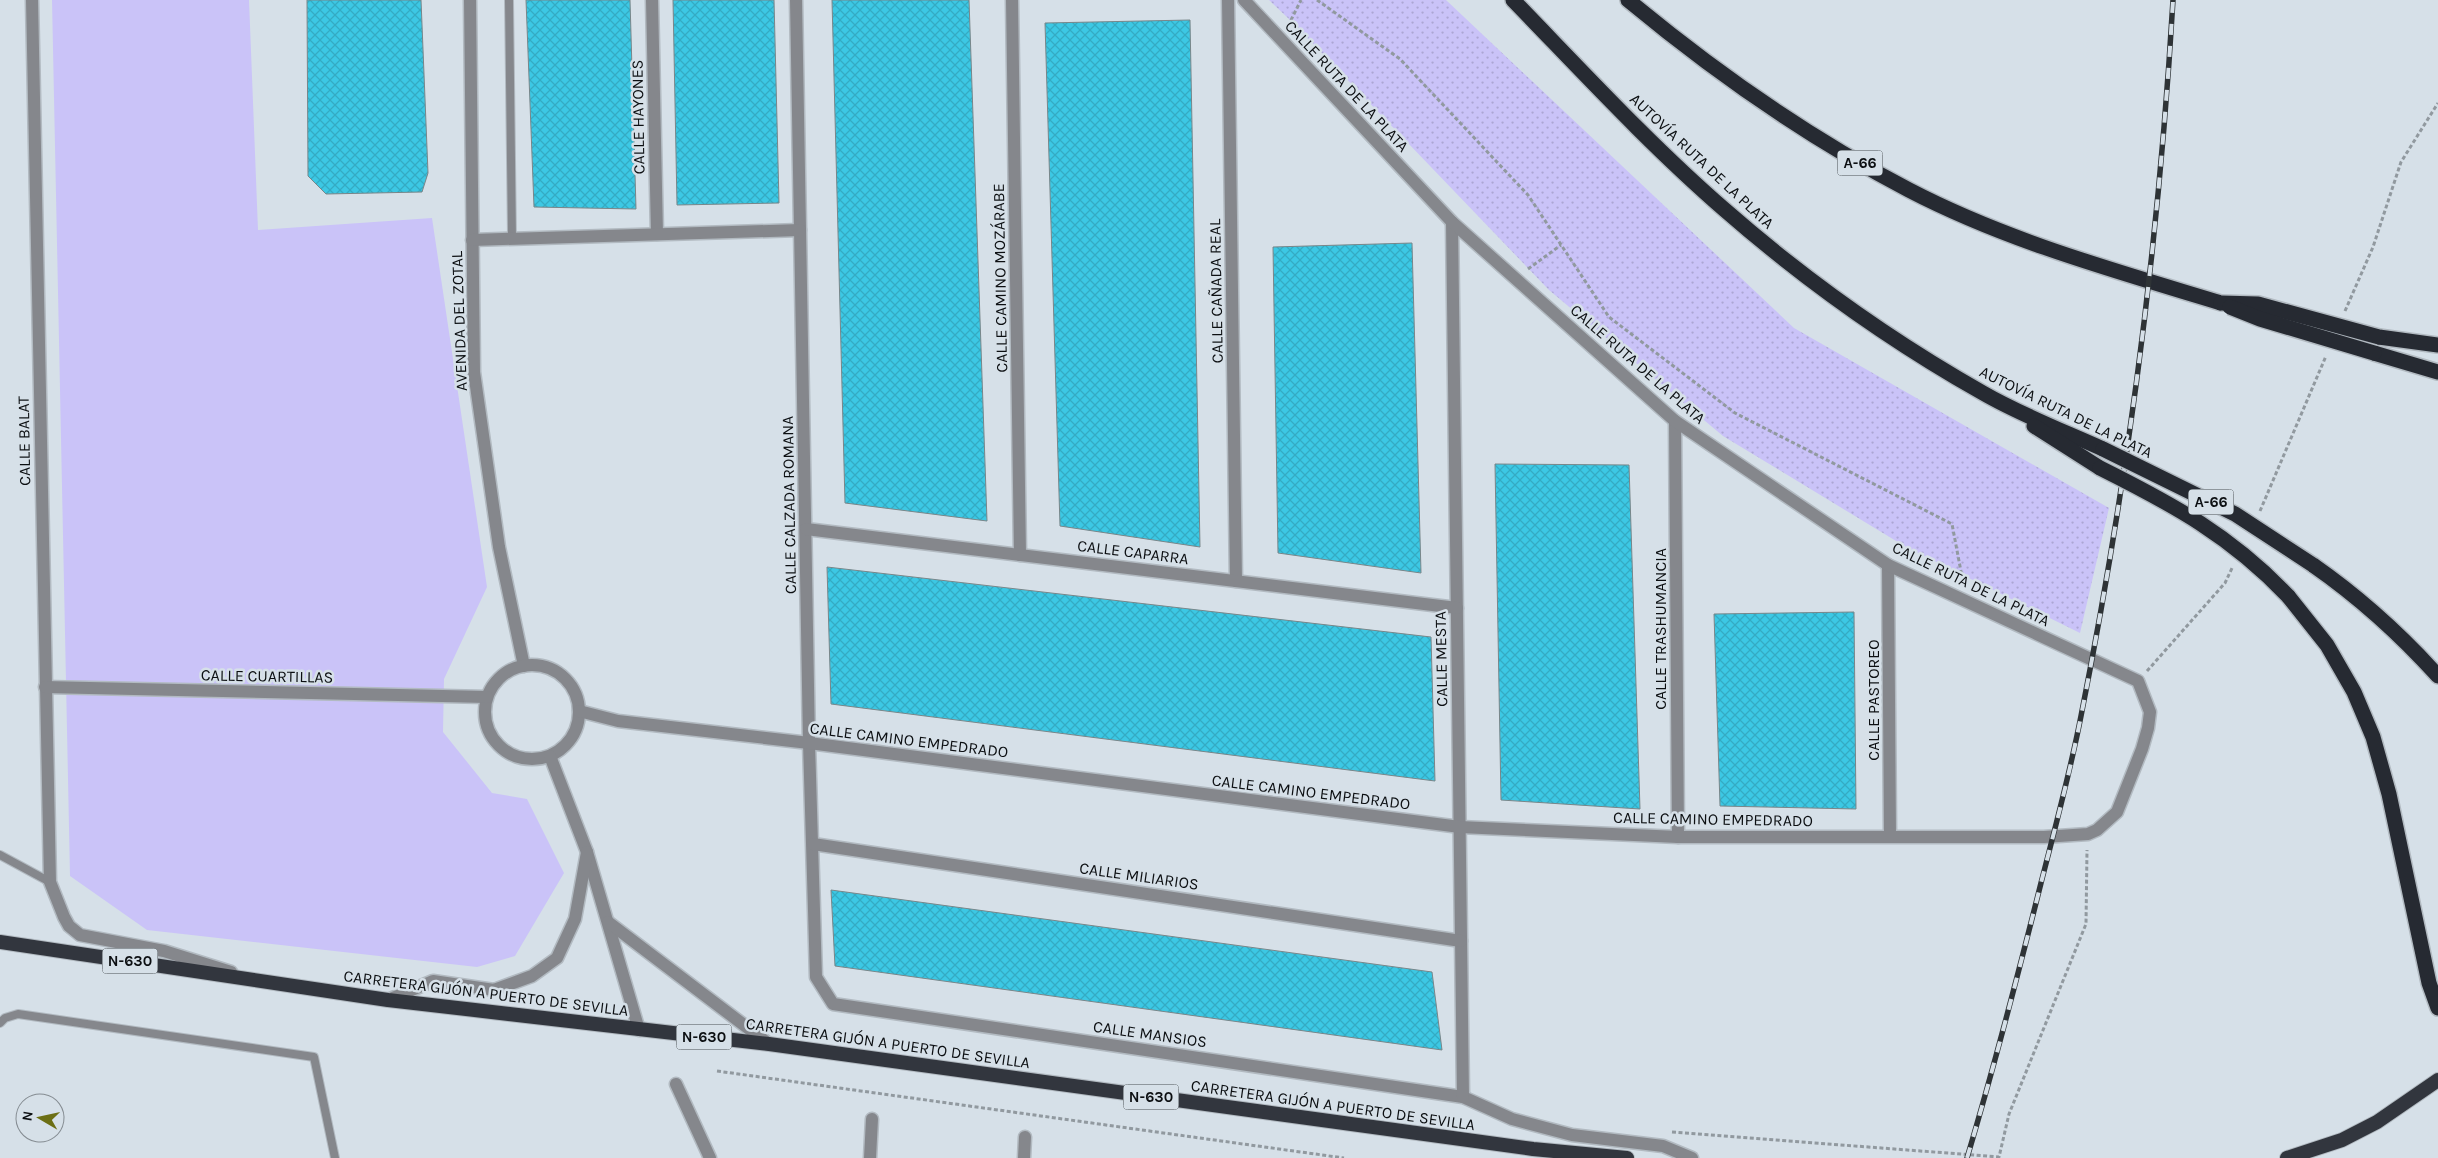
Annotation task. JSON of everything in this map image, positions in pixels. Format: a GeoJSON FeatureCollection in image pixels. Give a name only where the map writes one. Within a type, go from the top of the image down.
{"type":"FeatureCollection","features":[{"type":"Feature","properties":{"kind":"highway","name":"AUTOVÍA RUTA DE LA PLATA"},"geometry":{"type":"LineString","coordinates":[[1513,0],[1618,108],[1724,210],[1803,274],[1871,324],[1984,394],[2103,449],[2235,514],[2349,590],[2411,646],[2438,676]]}},
{"type":"Feature","properties":{"kind":"highway","name":"A-66"},"geometry":{"type":"LineString","coordinates":[[1628,0],[1693,53],[1796,126],[1894,182],[1966,216],[2002,231],[2122,273],[2221,303],[2260,319],[2438,372]]}},
{"type":"Feature","properties":{"kind":"highway"},"geometry":{"type":"LineString","coordinates":[[2221,303],[2258,304],[2379,337],[2438,345]]}},
{"type":"Feature","properties":{"kind":"highway"},"geometry":{"type":"LineString","coordinates":[[1984,394],[2100,468],[2142,489],[2212,529],[2252,560],[2288,596],[2312,624],[2354,692],[2373,737],[2390,794],[2429,983],[2438,1008]]}},
{"type":"Feature","properties":{"kind":"highway","name":"CARRETERA GIJÓN A PUERTO DE SEVILLA"},"geometry":{"type":"LineString","coordinates":[[0,942],[388,1000],[768,1044],[1533,1150],[1627,1158]]}},
{"type":"Feature","properties":{"kind":"highway"},"geometry":{"type":"LineString","coordinates":[[2287,1158],[2342,1140],[2377,1122],[2438,1080]]}},
{"type":"Feature","properties":{"kind":"highway","name":"CARRETERA GIJÓN A PUERTO DE SEVILLA"},"geometry":{"type":"LineString","coordinates":[[1533,1150],[1554,1158]]}},
{"type":"Feature","properties":{"kind":"street","name":"CALLE BALAT"},"geometry":{"type":"LineString","coordinates":[[32,0],[50,882]]}},
{"type":"Feature","properties":{"kind":"street","name":"AVENIDA DEL ZOTAL"},"geometry":{"type":"LineString","coordinates":[[470,0],[474,372],[498,546],[524,666]]}},
{"type":"Feature","properties":{"kind":"street","name":"CALLE HAYONES"},"geometry":{"type":"LineString","coordinates":[[652,0],[657,234]]}},
{"type":"Feature","properties":{"kind":"street","name":"CALLE CALZADA ROMANA"},"geometry":{"type":"LineString","coordinates":[[796,0],[809,744],[816,977],[833,1004]]}},
{"type":"Feature","properties":{"kind":"street","name":"CALLE CAMINO MOZÁRABE"},"geometry":{"type":"LineString","coordinates":[[1012,0],[1020,555]]}},
{"type":"Feature","properties":{"kind":"street","name":"CALLE CAÑADA REAL"},"geometry":{"type":"LineString","coordinates":[[1228,0],[1236,581]]}},
{"type":"Feature","properties":{"kind":"street","name":"CALLE RUTA DE LA PLATA"},"geometry":{"type":"LineString","coordinates":[[1244,0],[1452,222],[1675,421],[1888,564],[2138,681]]}},
{"type":"Feature","properties":{"kind":"street","name":"CALLE MESTA"},"geometry":{"type":"LineString","coordinates":[[1452,222],[1463,1096]]}},
{"type":"Feature","properties":{"kind":"street"},"geometry":{"type":"LineString","coordinates":[[472,240],[800,230]]}},
{"type":"Feature","properties":{"kind":"street","name":"CALLE TRASHUMANCIA"},"geometry":{"type":"LineString","coordinates":[[1675,421],[1678,837]]}},
{"type":"Feature","properties":{"kind":"street","name":"CALLE CAPARRA"},"geometry":{"type":"LineString","coordinates":[[806,529],[1457,608]]}},
{"type":"Feature","properties":{"kind":"street","name":"CALLE PASTOREO"},"geometry":{"type":"LineString","coordinates":[[1888,564],[1890,836]]}},
{"type":"Feature","properties":{"kind":"street"},"geometry":{"type":"LineString","coordinates":[[534,665],[550,668],[561,675],[572,688],[579,712],[573,736],[564,746],[550,756],[535,760],[518,758],[501,748],[490,735],[485,720],[487,697],[499,678],[513,669],[524,666],[534,665]]}},
{"type":"Feature","properties":{"kind":"street"},"geometry":{"type":"LineString","coordinates":[[2088,834],[2097,830],[2117,812],[2142,750],[2150,712],[2138,681]]}},
{"type":"Feature","properties":{"kind":"street","name":"CALLE CUARTILLAS"},"geometry":{"type":"LineString","coordinates":[[46,687],[487,697]]}},
{"type":"Feature","properties":{"kind":"street","name":"CALLE CAMINO EMPEDRADO"},"geometry":{"type":"LineString","coordinates":[[579,712],[618,721],[1460,827],[1678,837],[2044,837],[2088,834]]}},
{"type":"Feature","properties":{"kind":"street"},"geometry":{"type":"LineString","coordinates":[[550,756],[587,852],[639,1030]]}},
{"type":"Feature","properties":{"kind":"street","name":"CALLE MILIARIOS"},"geometry":{"type":"LineString","coordinates":[[813,844],[1461,940]]}},
{"type":"Feature","properties":{"kind":"street"},"geometry":{"type":"LineString","coordinates":[[388,1000],[433,981],[494,990],[532,976],[557,958],[575,919],[587,852]]}},
{"type":"Feature","properties":{"kind":"street"},"geometry":{"type":"LineString","coordinates":[[50,882],[69,926],[80,935],[164,951],[260,981]]}},
{"type":"Feature","properties":{"kind":"street"},"geometry":{"type":"LineString","coordinates":[[608,922],[768,1044]]}},
{"type":"Feature","properties":{"kind":"street","name":"CALLE MANSIOS"},"geometry":{"type":"LineString","coordinates":[[833,1004],[1463,1096],[1512,1119],[1572,1135],[1663,1146],[1692,1158]]}},
{"type":"Feature","properties":{"kind":"street"},"geometry":{"type":"LineString","coordinates":[[676,1084],[710,1158]]}},
{"type":"Feature","properties":{"kind":"street"},"geometry":{"type":"LineString","coordinates":[[870,1158],[872,1119]]}},
{"type":"Feature","properties":{"kind":"street"},"geometry":{"type":"LineString","coordinates":[[1024,1158],[1025,1137]]}},
{"type":"Feature","properties":{"kind":"lane"},"geometry":{"type":"LineString","coordinates":[[509,0],[512,239]]}},
{"type":"Feature","properties":{"kind":"lane"},"geometry":{"type":"LineString","coordinates":[[0,855],[50,882]]}},
{"type":"Feature","properties":{"kind":"lane"},"geometry":{"type":"LineString","coordinates":[[0,1023],[5,1018],[18,1014],[314,1057],[335,1158]]}},
{"type":"Feature","properties":{"kind":"path"},"geometry":{"type":"LineString","coordinates":[[1281,40],[1302,0]]}},
{"type":"Feature","properties":{"kind":"path"},"geometry":{"type":"LineString","coordinates":[[1317,0],[1400,59],[1528,195],[1609,317],[1735,413],[1952,524],[1966,601]]}},
{"type":"Feature","properties":{"kind":"path"},"geometry":{"type":"LineString","coordinates":[[2344,315],[2373,247],[2400,162],[2438,103]]}},
{"type":"Feature","properties":{"kind":"path"},"geometry":{"type":"LineString","coordinates":[[1515,278],[1561,245]]}},
{"type":"Feature","properties":{"kind":"path"},"geometry":{"type":"LineString","coordinates":[[2259,512],[2328,351]]}},
{"type":"Feature","properties":{"kind":"path"},"geometry":{"type":"LineString","coordinates":[[2138,681],[2225,583],[2233,565]]}},
{"type":"Feature","properties":{"kind":"path"},"geometry":{"type":"LineString","coordinates":[[1670,1132],[1999,1157],[2009,1114],[2086,924],[2088,834]]}},
{"type":"Feature","properties":{"kind":"path"},"geometry":{"type":"LineString","coordinates":[[717,1071],[1344,1158]]}},
{"type":"Feature","properties":{"kind":"shaded area"},"geometry":{"type":"Polygon","coordinates":[[[52,0],[249,0],[258,230],[432,218],[487,587],[444,679],[443,732],[492,793],[527,799],[564,873],[515,956],[477,967],[147,930],[70,876],[52,0]]]}},
{"type":"Feature","properties":{"kind":"shaded area"},"geometry":{"type":"Polygon","coordinates":[[[1269,0],[1446,0],[1794,328],[2109,508],[2080,633],[1906,547],[1723,436],[1549,290],[1269,0]]]}},
{"type":"Feature","properties":{"kind":"building"},"geometry":{"type":"Polygon","coordinates":[[[307,0],[421,0],[428,173],[422,192],[326,194],[308,176],[307,0]]]}},
{"type":"Feature","properties":{"kind":"building"},"geometry":{"type":"Polygon","coordinates":[[[526,0],[630,0],[636,209],[534,207],[526,0]]]}},
{"type":"Feature","properties":{"kind":"building"},"geometry":{"type":"Polygon","coordinates":[[[673,0],[774,0],[779,203],[677,205],[673,0]]]}},
{"type":"Feature","properties":{"kind":"building"},"geometry":{"type":"Polygon","coordinates":[[[832,0],[969,0],[987,521],[845,503],[832,0]]]}},
{"type":"Feature","properties":{"kind":"building"},"geometry":{"type":"Polygon","coordinates":[[[1190,20],[1200,547],[1060,526],[1045,23],[1190,20]]]}},
{"type":"Feature","properties":{"kind":"building"},"geometry":{"type":"Polygon","coordinates":[[[1412,243],[1421,573],[1278,553],[1273,247],[1412,243]]]}},
{"type":"Feature","properties":{"kind":"building"},"geometry":{"type":"Polygon","coordinates":[[[1495,464],[1629,465],[1640,809],[1501,800],[1495,464]]]}},
{"type":"Feature","properties":{"kind":"building"},"geometry":{"type":"Polygon","coordinates":[[[827,567],[1431,637],[1435,781],[831,704],[827,567]]]}},
{"type":"Feature","properties":{"kind":"building"},"geometry":{"type":"Polygon","coordinates":[[[1854,612],[1856,809],[1720,806],[1714,614],[1854,612]]]}},
{"type":"Feature","properties":{"kind":"building"},"geometry":{"type":"Polygon","coordinates":[[[831,890],[1432,972],[1442,1050],[835,966],[831,890]]]}},
{"type":"Feature","properties":{"kind":"railway"},"geometry":{"type":"LineString","coordinates":[[1967,1158],[2006,1021],[2062,800],[2077,737],[2098,627],[2127,449],[2150,270],[2167,90],[2173,0]]}}]}
